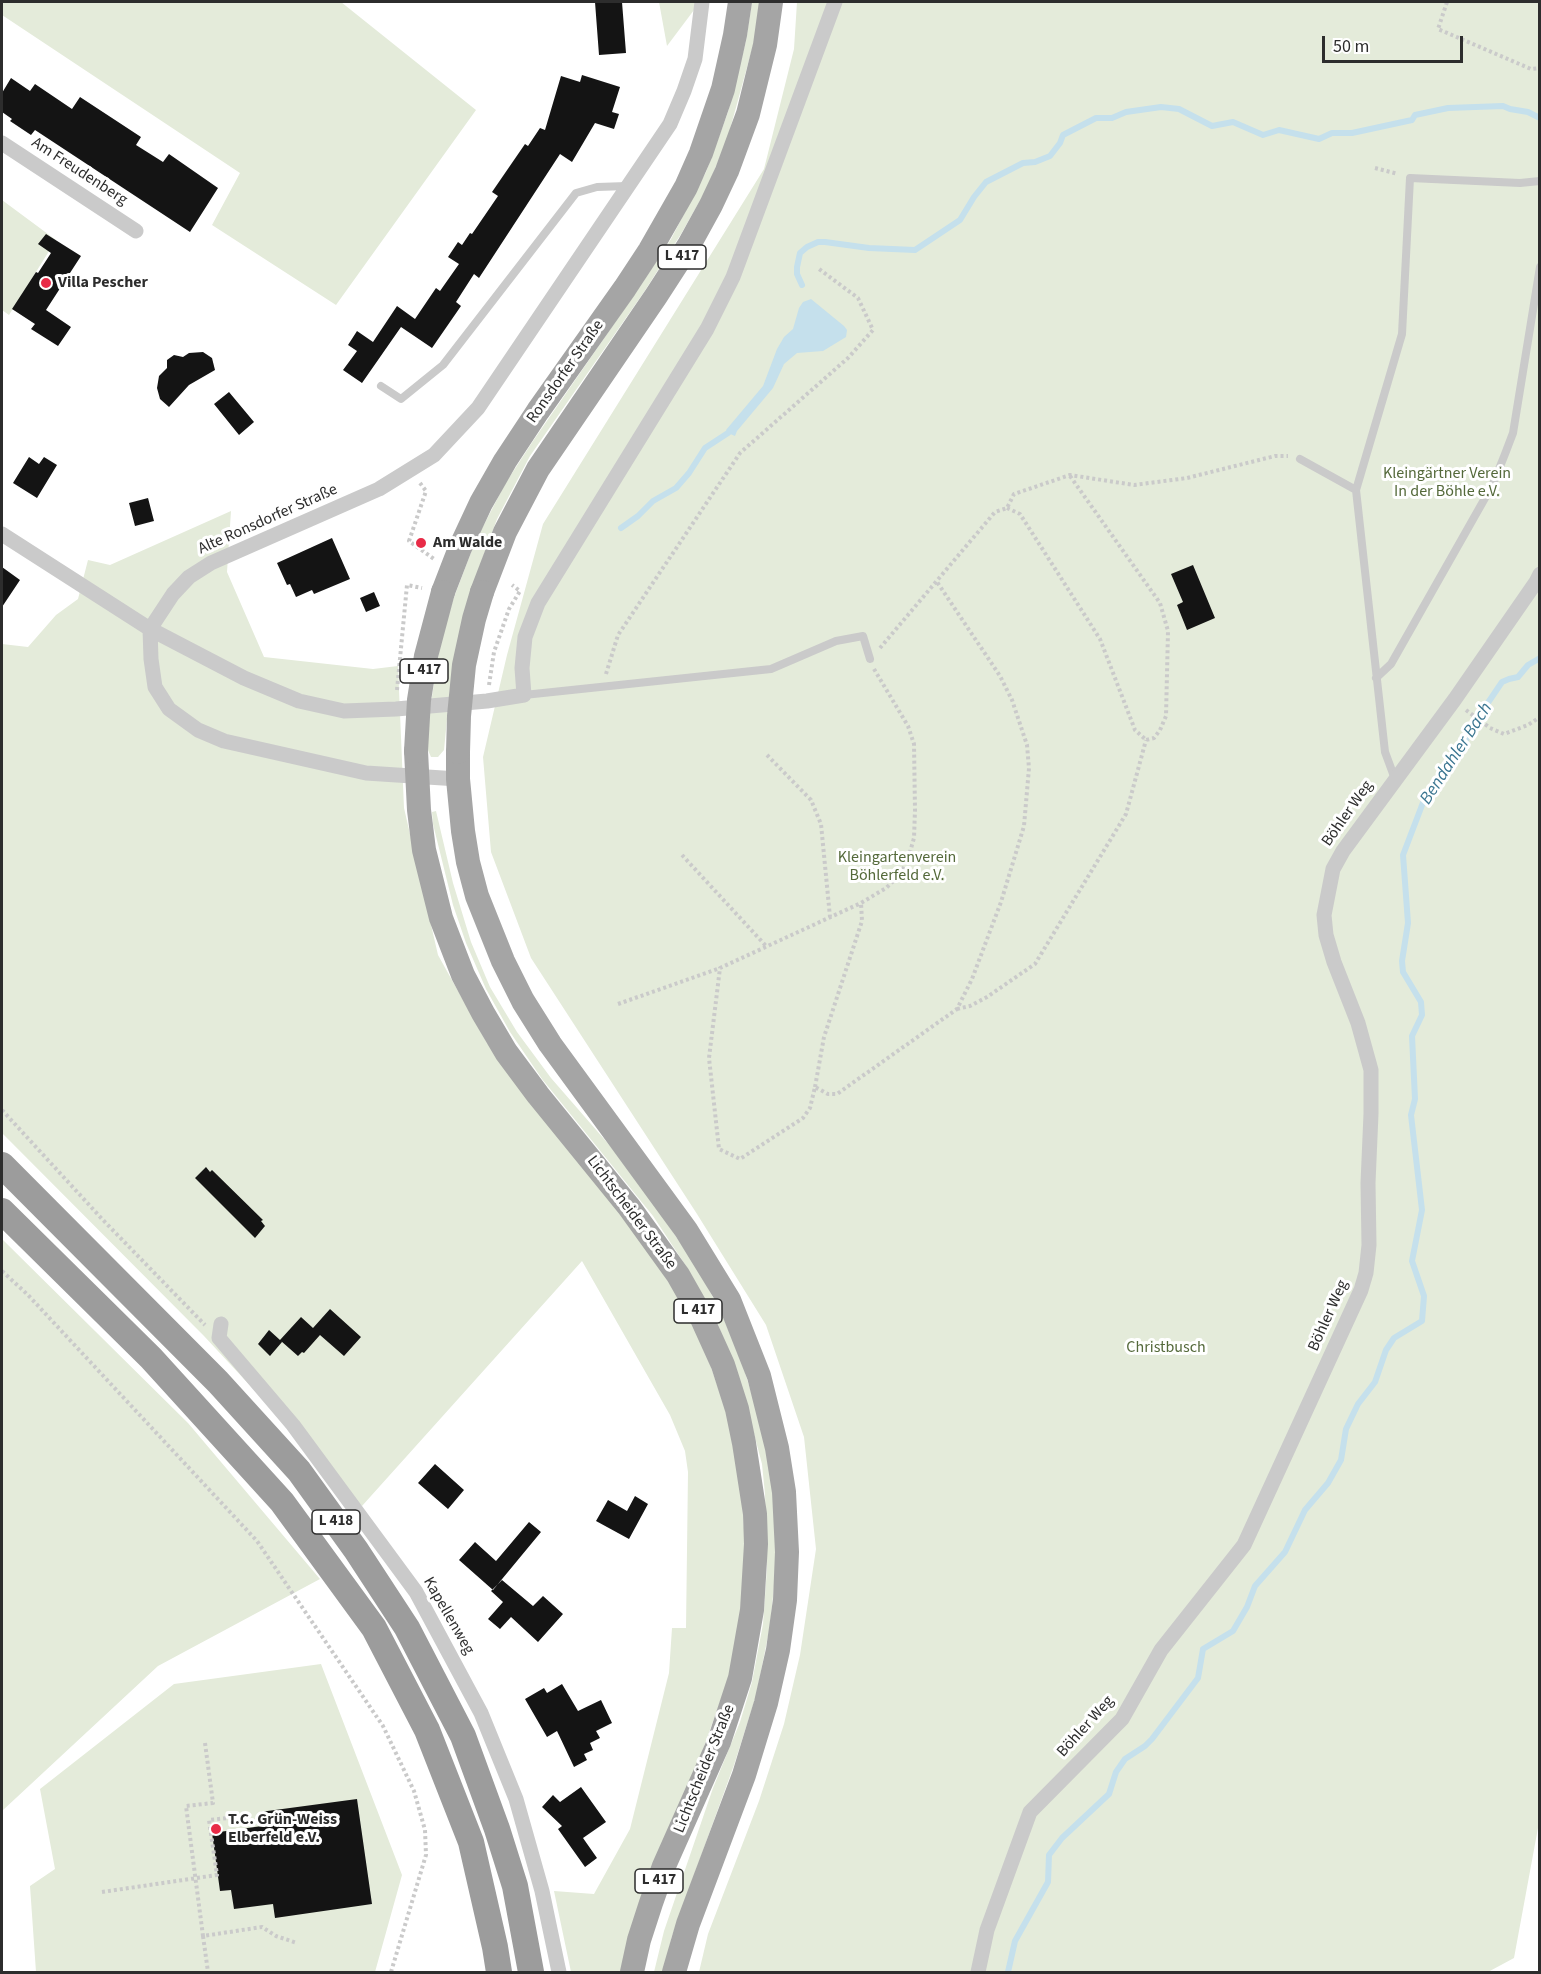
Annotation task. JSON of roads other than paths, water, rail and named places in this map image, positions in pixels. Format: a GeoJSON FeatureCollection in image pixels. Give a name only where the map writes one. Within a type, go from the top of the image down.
{"type":"FeatureCollection","features":[{"type":"Feature","properties":{"kind":"highway","name":"L 418"},"geometry":{"type":"LineString","coordinates":[[2,1165],[218,1382],[299,1472],[356,1550],[407,1628],[463,1736],[515,1886],[531,1972]]}},
{"type":"Feature","properties":{"kind":"highway","name":"L 418"},"geometry":{"type":"LineString","coordinates":[[2,1211],[151,1358],[282,1502],[374,1628],[427,1730],[471,1842],[499,1972]]}},
{"type":"Feature","properties":{"kind":"main road","name":"Ronsdorfer Straße"},"geometry":{"type":"LineString","coordinates":[[416,751],[419,700],[431,633],[460,548],[505,460],[625,288],[660,234],[686,187],[701,153],[723,89],[740,2]]}},
{"type":"Feature","properties":{"kind":"main road","name":"Ronsdorfer Straße"},"geometry":{"type":"LineString","coordinates":[[458,752],[464,665],[482,592],[505,532],[538,469],[656,296],[689,245],[711,205],[731,162],[748,114],[765,45],[771,2]]}},
{"type":"Feature","properties":{"kind":"main road","name":"Lichtscheider Straße"},"geometry":{"type":"LineString","coordinates":[[416,751],[420,820],[432,883],[448,939],[463,975],[483,1013],[513,1061],[544,1104],[629,1207],[678,1275],[699,1312],[723,1365],[737,1409],[744,1443],[755,1514],[756,1544],[752,1610],[740,1678],[719,1742],[654,1894],[639,1940],[632,1972]]}},
{"type":"Feature","properties":{"kind":"main road","name":"Lichtscheider Straße"},"geometry":{"type":"LineString","coordinates":[[458,752],[458,779],[468,862],[489,930],[503,961],[523,1001],[550,1044],[686,1230],[729,1300],[759,1376],[777,1448],[784,1492],[787,1552],[778,1650],[766,1703],[750,1757],[688,1924],[674,1972]]}},
{"type":"Feature","properties":{"kind":"street","name":"Alte Ronsdorfer Straße"},"geometry":{"type":"LineString","coordinates":[[150,629],[173,594],[189,577],[211,563],[379,489],[434,455],[478,408],[670,124],[695,59],[702,2]]}},
{"type":"Feature","properties":{"kind":"street"},"geometry":{"type":"LineString","coordinates":[[2,534],[150,629],[244,678],[299,701],[344,711],[486,701],[524,695],[522,668],[525,637],[538,603],[707,329],[749,237],[835,2]]}},
{"type":"Feature","properties":{"kind":"street","name":"Am Freudenberg"},"geometry":{"type":"LineString","coordinates":[[2,143],[136,231]]}},
{"type":"Feature","properties":{"kind":"street","name":"Böhler Weg"},"geometry":{"type":"LineString","coordinates":[[978,1972],[987,1930],[1030,1812],[1122,1719],[1161,1650],[1244,1545],[1361,1290],[1366,1273],[1369,1245],[1371,1070],[1358,1023],[1326,935],[1324,915],[1333,869],[1343,851],[1455,699],[1536,582],[1539,574]]}},
{"type":"Feature","properties":{"kind":"street"},"geometry":{"type":"LineString","coordinates":[[150,629],[150,659],[155,687],[169,709],[198,730],[224,741],[366,773],[458,779]]}},
{"type":"Feature","properties":{"kind":"street","name":"Kapellenweg"},"geometry":{"type":"LineString","coordinates":[[221,1324],[219,1338],[293,1425],[416,1592],[481,1713],[516,1798],[542,1891],[559,1972]]}},
{"type":"Feature","properties":{"kind":"lane"},"geometry":{"type":"LineString","coordinates":[[1395,779],[1385,752],[1356,490],[1402,334],[1410,178],[1520,183],[1539,181]]}},
{"type":"Feature","properties":{"kind":"lane"},"geometry":{"type":"LineString","coordinates":[[381,386],[401,399],[443,365],[576,193],[597,187],[628,186]]}},
{"type":"Feature","properties":{"kind":"lane"},"geometry":{"type":"LineString","coordinates":[[1376,678],[1391,664],[1488,493],[1505,454],[1513,433],[1539,267]]}},
{"type":"Feature","properties":{"kind":"lane"},"geometry":{"type":"LineString","coordinates":[[1300,459],[1356,490]]}},
{"type":"Feature","properties":{"kind":"lane"},"geometry":{"type":"LineString","coordinates":[[524,695],[771,669],[836,641],[863,636],[870,659]]}},
{"type":"Feature","properties":{"kind":"water"},"geometry":{"type":"Polygon","coordinates":[[[811,299],[844,326],[847,330],[846,337],[823,351],[797,353],[784,364],[773,388],[735,436],[728,433],[726,430],[763,386],[777,349],[784,337],[793,329],[799,308],[803,302],[811,299]]]}},
{"type":"Feature","properties":{"kind":"waterway"},"geometry":{"type":"LineString","coordinates":[[802,285],[797,274],[797,267],[800,253],[807,247],[818,242],[825,242],[869,248],[915,250],[960,220],[986,182],[1023,163],[1035,162],[1050,156],[1063,135],[1096,118],[1112,118],[1126,112],[1161,107],[1179,109],[1212,126],[1233,122],[1263,135],[1279,130],[1319,139],[1332,133],[1352,133],[1412,120],[1415,115],[1448,108],[1503,106],[1528,112],[1540,118]]}},
{"type":"Feature","properties":{"kind":"waterway"},"geometry":{"type":"LineString","coordinates":[[621,528],[653,501],[676,488],[705,448],[728,433]]}},
{"type":"Feature","properties":{"kind":"waterway","name":"Bendahler Bach"},"geometry":{"type":"LineString","coordinates":[[1008,1972],[1015,1941],[1048,1882],[1049,1855],[1062,1838],[1109,1794],[1116,1772],[1125,1759],[1152,1739],[1198,1678],[1203,1649],[1233,1631],[1247,1607],[1255,1586],[1285,1552],[1305,1510],[1328,1483],[1341,1460],[1346,1429],[1358,1404],[1375,1382],[1386,1350],[1394,1338],[1422,1321],[1424,1296],[1412,1261],[1422,1210],[1411,1115],[1415,1099],[1412,1036],[1422,1015],[1421,1002],[1403,972],[1402,961],[1408,923],[1403,855],[1424,800],[1453,763],[1479,716],[1502,682],[1518,677],[1528,665],[1540,658]]}},
{"type":"Feature","properties":{"kind":"place","name":"Villa Pescher"},"geometry":{"type":"Point","coordinates":[46,283]}},
{"type":"Feature","properties":{"kind":"place","name":"Am Walde"},"geometry":{"type":"Point","coordinates":[421,543]}},
{"type":"Feature","properties":{"kind":"place","name":"T.C. Grün-Weiss Elberfeld e.V."},"geometry":{"type":"Point","coordinates":[216,1829]}},
{"type":"Feature","properties":{"kind":"park label","name":"Kleingärtner Verein In der Böhle e.V."},"geometry":{"type":"Point","coordinates":[1447,483]}},
{"type":"Feature","properties":{"kind":"park label","name":"Kleingartenverein Böhlerfeld e.V."},"geometry":{"type":"Point","coordinates":[897,867]}},
{"type":"Feature","properties":{"kind":"park label","name":"Christbusch"},"geometry":{"type":"Point","coordinates":[1166,1348]}}]}
